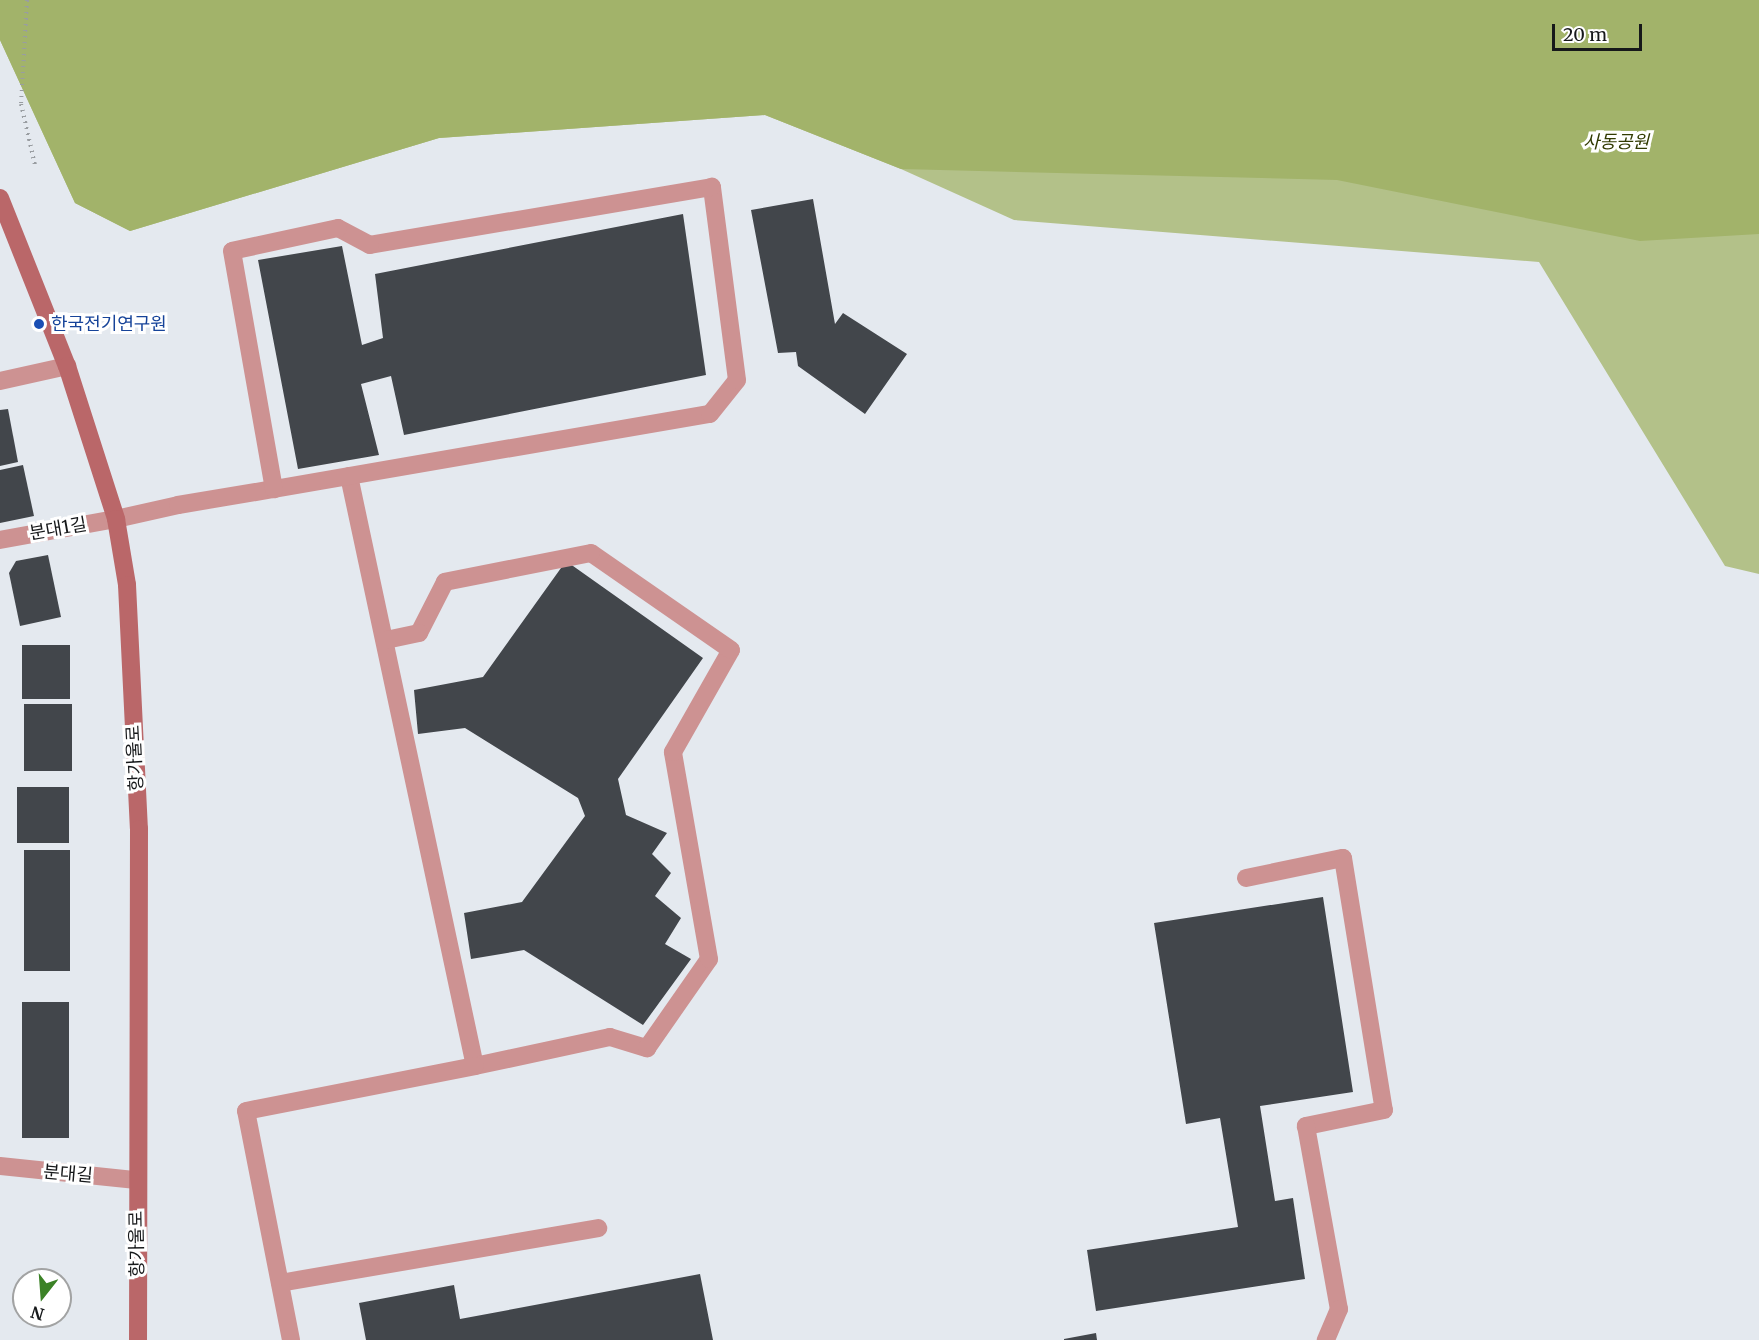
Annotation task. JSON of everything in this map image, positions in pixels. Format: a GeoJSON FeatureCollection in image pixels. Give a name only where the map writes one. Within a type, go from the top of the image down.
{"type":"FeatureCollection","features":[{"type":"Feature","properties":{"kind":"main road","name":"항가울로"},"geometry":{"type":"LineString","coordinates":[[0,198],[67,366],[116,519],[127,585],[139,829],[136,1180],[138,1340]]}},
{"type":"Feature","properties":{"kind":"street","name":"분대1길"},"geometry":{"type":"LineString","coordinates":[[0,540],[274,489],[710,414],[737,380],[712,187],[370,245],[338,228],[232,251],[274,489]]}},
{"type":"Feature","properties":{"kind":"street"},"geometry":{"type":"LineString","coordinates":[[0,381],[67,366]]}},
{"type":"Feature","properties":{"kind":"street"},"geometry":{"type":"LineString","coordinates":[[350,476],[475,1066]]}},
{"type":"Feature","properties":{"kind":"street"},"geometry":{"type":"LineString","coordinates":[[291,1340],[246,1111],[610,1037],[647,1048],[709,959],[673,752],[731,651],[591,553],[445,582],[419,633],[385,640]]}},
{"type":"Feature","properties":{"kind":"street"},"geometry":{"type":"LineString","coordinates":[[1246,878],[1343,858],[1384,1110],[1306,1126],[1339,1309],[1326,1340]]}},
{"type":"Feature","properties":{"kind":"street","name":"분대길"},"geometry":{"type":"LineString","coordinates":[[0,1166],[136,1180]]}},
{"type":"Feature","properties":{"kind":"street"},"geometry":{"type":"LineString","coordinates":[[280,1283],[598,1228]]}},
{"type":"Feature","properties":{"kind":"path"},"geometry":{"type":"LineString","coordinates":[[27,0],[21,105],[35,165]]}},
{"type":"Feature","properties":{"kind":"green space","name":"사동공원"},"geometry":{"type":"Polygon","coordinates":[[[0,0],[1759,0],[1759,574],[1725,566],[1539,262],[1014,220],[901,169],[765,115],[439,138],[130,231],[75,203],[0,40],[0,0]]]}},
{"type":"Feature","properties":{"kind":"green space","name":"사동공원"},"geometry":{"type":"Polygon","coordinates":[[[0,0],[1759,0],[1759,234],[1640,241],[1337,180],[901,169],[765,115],[439,138],[130,231],[75,203],[0,40],[0,0]]]}},
{"type":"Feature","properties":{"kind":"building"},"geometry":{"type":"Polygon","coordinates":[[[813,199],[835,324],[843,313],[907,354],[865,414],[798,366],[796,352],[778,353],[751,210],[813,199]]]}},
{"type":"Feature","properties":{"kind":"building"},"geometry":{"type":"Polygon","coordinates":[[[683,214],[706,375],[404,435],[391,376],[361,384],[379,455],[298,469],[258,260],[342,246],[362,345],[383,338],[375,274],[683,214]]]}},
{"type":"Feature","properties":{"kind":"building"},"geometry":{"type":"Polygon","coordinates":[[[8,409],[18,462],[0,466],[0,410],[8,409]]]}},
{"type":"Feature","properties":{"kind":"building"},"geometry":{"type":"Polygon","coordinates":[[[23,465],[34,516],[0,523],[0,470],[23,465]]]}},
{"type":"Feature","properties":{"kind":"building"},"geometry":{"type":"Polygon","coordinates":[[[48,555],[61,617],[20,626],[9,573],[16,561],[48,555]]]}},
{"type":"Feature","properties":{"kind":"building"},"geometry":{"type":"Polygon","coordinates":[[[566,561],[703,658],[618,779],[626,815],[667,833],[652,854],[671,873],[655,896],[681,918],[665,944],[691,959],[643,1025],[524,950],[471,959],[464,913],[522,902],[585,816],[578,798],[465,728],[418,734],[414,690],[483,677],[566,561]]]}},
{"type":"Feature","properties":{"kind":"building"},"geometry":{"type":"Polygon","coordinates":[[[22,645],[70,645],[70,699],[22,699],[22,645]]]}},
{"type":"Feature","properties":{"kind":"building"},"geometry":{"type":"Polygon","coordinates":[[[24,704],[72,704],[72,771],[24,771],[24,704]]]}},
{"type":"Feature","properties":{"kind":"building"},"geometry":{"type":"Polygon","coordinates":[[[17,787],[69,787],[69,843],[17,843],[17,787]]]}},
{"type":"Feature","properties":{"kind":"building"},"geometry":{"type":"Polygon","coordinates":[[[24,850],[70,850],[70,971],[24,971],[24,850]]]}},
{"type":"Feature","properties":{"kind":"building"},"geometry":{"type":"Polygon","coordinates":[[[1323,897],[1353,1092],[1260,1106],[1275,1201],[1293,1198],[1305,1279],[1096,1311],[1087,1250],[1238,1227],[1220,1118],[1186,1124],[1154,923],[1323,897]]]}},
{"type":"Feature","properties":{"kind":"building"},"geometry":{"type":"Polygon","coordinates":[[[22,1002],[69,1002],[69,1138],[22,1138],[22,1002]]]}},
{"type":"Feature","properties":{"kind":"building"},"geometry":{"type":"Polygon","coordinates":[[[700,1274],[713,1340],[366,1340],[359,1303],[454,1285],[460,1319],[700,1274]]]}},
{"type":"Feature","properties":{"kind":"building"},"geometry":{"type":"Polygon","coordinates":[[[1096,1333],[1097,1340],[1064,1340],[1064,1339],[1096,1333]]]}},
{"type":"Feature","properties":{"kind":"place","name":"한국전기연구원"},"geometry":{"type":"Point","coordinates":[39,324]}}]}
